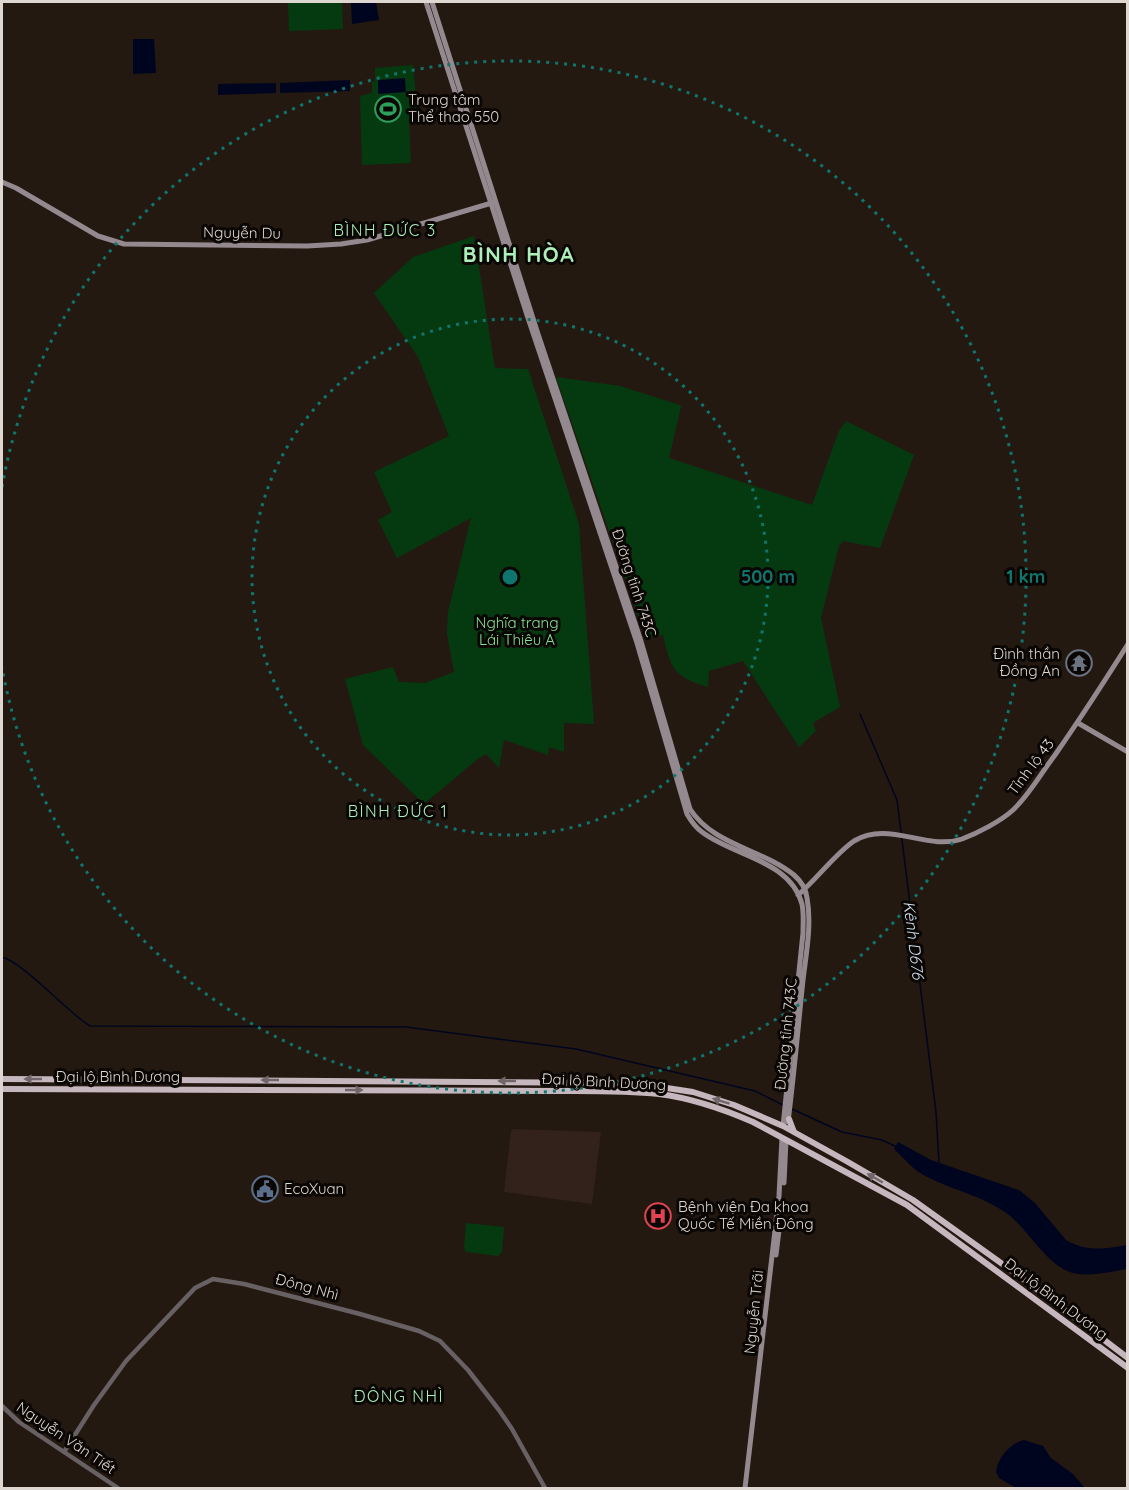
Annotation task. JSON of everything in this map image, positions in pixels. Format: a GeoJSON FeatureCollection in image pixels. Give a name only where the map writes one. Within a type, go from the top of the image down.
{"type":"FeatureCollection","features":[{"type":"Feature","properties":{"kind":"highway","name":"Đại lộ Bình Dương"},"geometry":{"type":"LineString","coordinates":[[2,1079],[634,1083],[693,1092],[734,1105],[794,1132],[914,1200],[1128,1358]]}},
{"type":"Feature","properties":{"kind":"highway"},"geometry":{"type":"LineString","coordinates":[[310,1080],[310,1089]]}},
{"type":"Feature","properties":{"kind":"highway"},"geometry":{"type":"LineString","coordinates":[[412,1080],[414,1090]]}},
{"type":"Feature","properties":{"kind":"highway","name":"Đại lộ Bình Dương"},"geometry":{"type":"LineString","coordinates":[[2,1089],[636,1092],[660,1094],[686,1100],[736,1114],[908,1205],[1128,1368]]}},
{"type":"Feature","properties":{"kind":"highway"},"geometry":{"type":"LineString","coordinates":[[775,1123],[786,1118],[794,1132]]}},
{"type":"Feature","properties":{"kind":"highway"},"geometry":{"type":"LineString","coordinates":[[784,1139],[785,1128]]}},
{"type":"Feature","properties":{"kind":"highway"},"geometry":{"type":"LineString","coordinates":[[1024,1289],[1029,1283]]}},
{"type":"Feature","properties":{"kind":"main road","name":"Đường tỉnh 743C"},"geometry":{"type":"LineString","coordinates":[[426,2],[433,14],[651,682],[690,810],[706,828],[776,863],[793,875],[805,889],[808,919],[785,1128]]}},
{"type":"Feature","properties":{"kind":"main road","name":"Đường tỉnh 743C"},"geometry":{"type":"LineString","coordinates":[[432,2],[433,14]]}},
{"type":"Feature","properties":{"kind":"main road","name":"Nguyễn Du"},"geometry":{"type":"LineString","coordinates":[[2,182],[98,236],[124,244],[307,246],[340,244],[367,240],[495,206]]}},
{"type":"Feature","properties":{"kind":"main road","name":"Tỉnh lộ 43"},"geometry":{"type":"LineString","coordinates":[[805,889],[854,842],[869,834],[884,833],[943,842],[961,839],[1012,812],[1078,723],[1128,644]]}},
{"type":"Feature","properties":{"kind":"main road","name":"Đường tỉnh 743C"},"geometry":{"type":"LineString","coordinates":[[651,682],[679,792],[691,820],[703,833],[773,868],[787,880],[798,895],[803,913],[803,933],[795,1034]]}},
{"type":"Feature","properties":{"kind":"main road"},"geometry":{"type":"LineString","coordinates":[[1078,723],[1128,752]]}},
{"type":"Feature","properties":{"kind":"main road"},"geometry":{"type":"LineString","coordinates":[[798,895],[805,889]]}},
{"type":"Feature","properties":{"kind":"main road","name":"Nguyễn Trãi"},"geometry":{"type":"LineString","coordinates":[[747,1488],[768,1309],[784,1139]]}},
{"type":"Feature","properties":{"kind":"street","name":"Đông Nhì"},"geometry":{"type":"LineString","coordinates":[[64,1452],[94,1404],[126,1361],[195,1288],[213,1279],[244,1284],[360,1314],[419,1331],[440,1341],[468,1370],[499,1410],[545,1488]]}},
{"type":"Feature","properties":{"kind":"street","name":"Nguyễn Văn Tiết"},"geometry":{"type":"LineString","coordinates":[[2,1406],[19,1422],[118,1488]]}},
{"type":"Feature","properties":{"kind":"shaded area"},"geometry":{"type":"Polygon","coordinates":[[[513,1129],[601,1132],[592,1204],[504,1192],[513,1129]]]}},
{"type":"Feature","properties":{"kind":"green space"},"geometry":{"type":"Polygon","coordinates":[[[288,2],[342,2],[343,29],[289,31],[288,2]]]}},
{"type":"Feature","properties":{"kind":"green space","name":"Trung tâm Thể thao 550"},"geometry":{"type":"Polygon","coordinates":[[[413,65],[418,118],[409,119],[411,163],[362,165],[360,96],[372,93],[375,68],[413,65]]]}},
{"type":"Feature","properties":{"kind":"green space","name":"Nghĩa trang Lái Thiêu A"},"geometry":{"type":"Polygon","coordinates":[[[474,236],[495,368],[528,369],[579,524],[594,724],[564,723],[564,752],[549,747],[548,755],[504,740],[499,768],[486,754],[424,804],[363,745],[345,679],[393,667],[399,682],[425,683],[454,672],[447,634],[448,612],[471,518],[397,558],[378,520],[392,512],[374,472],[449,436],[418,357],[374,293],[413,257],[474,236]]]}},
{"type":"Feature","properties":{"kind":"green space"},"geometry":{"type":"Polygon","coordinates":[[[556,377],[620,386],[680,405],[669,458],[812,505],[839,431],[846,421],[914,455],[880,548],[843,541],[839,546],[821,618],[840,707],[813,723],[816,731],[799,747],[743,661],[709,671],[708,687],[688,680],[675,670],[663,635],[646,638],[556,377]]]}},
{"type":"Feature","properties":{"kind":"green space"},"geometry":{"type":"Polygon","coordinates":[[[466,1223],[504,1227],[502,1252],[498,1256],[466,1252],[464,1248],[466,1223]]]}},
{"type":"Feature","properties":{"kind":"water"},"geometry":{"type":"Polygon","coordinates":[[[351,2],[376,2],[379,20],[352,24],[351,2]]]}},
{"type":"Feature","properties":{"kind":"water"},"geometry":{"type":"Polygon","coordinates":[[[133,39],[154,39],[156,73],[133,74],[133,39]]]}},
{"type":"Feature","properties":{"kind":"water"},"geometry":{"type":"Polygon","coordinates":[[[405,78],[406,92],[378,94],[378,80],[405,78]]]}},
{"type":"Feature","properties":{"kind":"water"},"geometry":{"type":"Polygon","coordinates":[[[350,80],[350,91],[280,93],[280,83],[350,80]]]}},
{"type":"Feature","properties":{"kind":"water"},"geometry":{"type":"Polygon","coordinates":[[[276,83],[276,93],[218,95],[218,84],[276,83]]]}},
{"type":"Feature","properties":{"kind":"water"},"geometry":{"type":"Polygon","coordinates":[[[898,1142],[931,1160],[1019,1190],[1035,1203],[1066,1240],[1074,1244],[1089,1248],[1127,1245],[1127,1269],[1086,1274],[1073,1273],[1064,1269],[1055,1264],[1009,1215],[999,1208],[932,1180],[914,1169],[894,1149],[898,1142]]]}},
{"type":"Feature","properties":{"kind":"water"},"geometry":{"type":"Polygon","coordinates":[[[1024,1440],[1043,1446],[1051,1458],[1073,1474],[1085,1488],[1016,1488],[999,1478],[996,1472],[1002,1456],[1009,1448],[1024,1440]]]}},
{"type":"Feature","properties":{"kind":"waterway","name":"Kênh D676"},"geometry":{"type":"LineString","coordinates":[[860,714],[897,800],[936,1112],[939,1163]]}},
{"type":"Feature","properties":{"kind":"waterway"},"geometry":{"type":"LineString","coordinates":[[2,957],[22,968],[90,1026],[406,1027],[576,1049],[755,1091],[783,1105]]}},
{"type":"Feature","properties":{"kind":"waterway"},"geometry":{"type":"LineString","coordinates":[[792,1109],[842,1132],[882,1140],[897,1147]]}},
{"type":"Feature","properties":{"kind":"place","name":"Trung tâm Thể thao 550"},"geometry":{"type":"Point","coordinates":[388,109]}},
{"type":"Feature","properties":{"kind":"place","name":"Đình thần Đồng An"},"geometry":{"type":"Point","coordinates":[1079,663]}},
{"type":"Feature","properties":{"kind":"place","name":"EcoXuan"},"geometry":{"type":"Point","coordinates":[265,1189]}},
{"type":"Feature","properties":{"kind":"place","name":"Bệnh viện Đa khoa Quốc Tế Miền Đông"},"geometry":{"type":"Point","coordinates":[658,1216]}},
{"type":"Feature","properties":{"kind":"district","name":"BÌNH ĐỨC 3"},"geometry":{"type":"Point","coordinates":[385,230]}},
{"type":"Feature","properties":{"kind":"district","name":"BÌNH HÒA"},"geometry":{"type":"Point","coordinates":[519,255]}},
{"type":"Feature","properties":{"kind":"district","name":"BÌNH ĐỨC 1"},"geometry":{"type":"Point","coordinates":[398,811]}},
{"type":"Feature","properties":{"kind":"district","name":"ĐÔNG NHÌ"},"geometry":{"type":"Point","coordinates":[399,1396]}}]}
